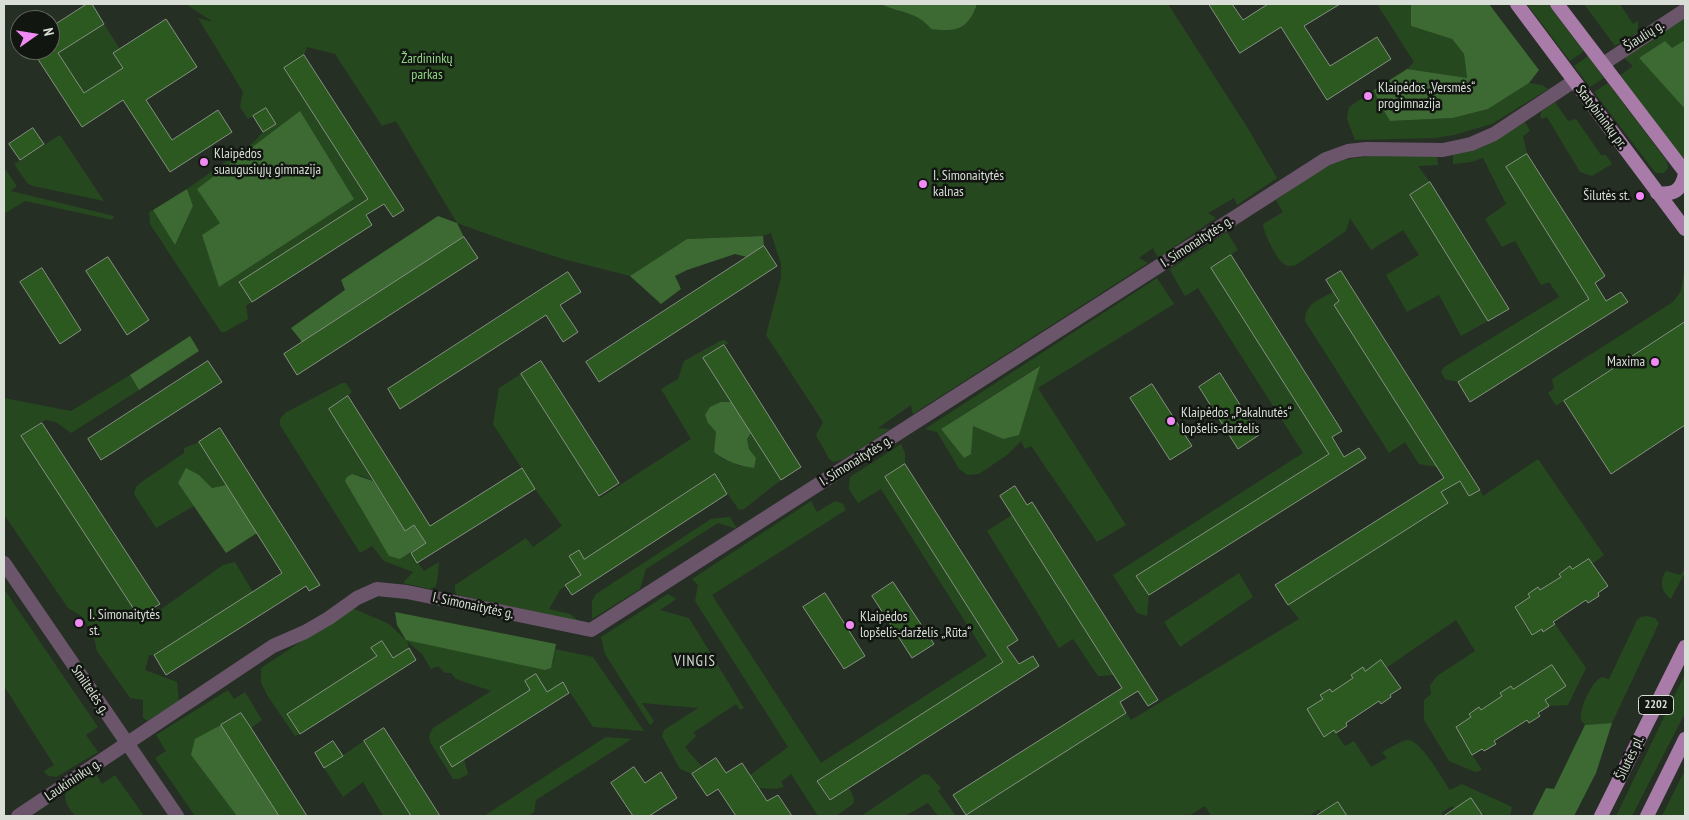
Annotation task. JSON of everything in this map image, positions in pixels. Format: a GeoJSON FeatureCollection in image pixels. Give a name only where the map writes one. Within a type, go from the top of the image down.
{"type":"FeatureCollection","features":[{"type":"Feature","properties":{"kind":"main road","name":"Statybininkų pr."},"geometry":{"type":"LineString","coordinates":[[1517,4],[1685,229]]}},
{"type":"Feature","properties":{"kind":"main road"},"geometry":{"type":"LineString","coordinates":[[1558,4],[1685,173],[1683,183],[1678,190],[1668,194],[1657,193]]}},
{"type":"Feature","properties":{"kind":"main road","name":"Šilutės pl."},"geometry":{"type":"LineString","coordinates":[[1601,816],[1685,647]]}},
{"type":"Feature","properties":{"kind":"main road"},"geometry":{"type":"LineString","coordinates":[[1647,816],[1685,739]]}},
{"type":"Feature","properties":{"kind":"street","name":"Šiaulių g."},"geometry":{"type":"LineString","coordinates":[[1603,64],[1685,10]]}},
{"type":"Feature","properties":{"kind":"street","name":"I. Simonaitytės g."},"geometry":{"type":"LineString","coordinates":[[126,744],[273,646],[305,632],[357,598],[377,590],[407,592],[591,630],[1326,159],[1348,151],[1366,149],[1442,150],[1471,144],[1494,134],[1574,81]]}},
{"type":"Feature","properties":{"kind":"street","name":"Smiltelės g."},"geometry":{"type":"LineString","coordinates":[[4,563],[176,816]]}},
{"type":"Feature","properties":{"kind":"street","name":"Laukininkų g."},"geometry":{"type":"LineString","coordinates":[[18,816],[126,744]]}},
{"type":"Feature","properties":{"kind":"green space","name":"Žardininkų parkas"},"geometry":{"type":"Polygon","coordinates":[[[186,4],[881,4],[920,19],[931,29],[973,13],[977,4],[1168,4],[1247,127],[1277,178],[1237,205],[1234,198],[1208,213],[1216,218],[1158,258],[1153,248],[1139,258],[1148,263],[913,414],[911,405],[878,428],[890,429],[845,459],[833,462],[829,459],[816,435],[823,422],[766,335],[781,278],[781,264],[771,233],[763,236],[687,239],[630,276],[563,259],[457,223],[396,121],[382,126],[335,54],[307,47],[304,55],[284,68],[368,199],[240,282],[252,302],[246,306],[248,319],[225,332],[221,332],[150,224],[149,212],[153,210],[175,245],[193,206],[187,189],[254,142],[263,132],[276,124],[266,108],[248,119],[240,107],[243,92],[198,18],[213,22],[186,4]],[[220,223],[202,235],[219,286],[220,223]]]}},
{"type":"Feature","properties":{"kind":"green space"},"geometry":{"type":"Polygon","coordinates":[[[881,4],[977,4],[970,19],[965,24],[947,30],[931,29],[926,23],[914,16],[881,4]]]}},
{"type":"Feature","properties":{"kind":"green space"},"geometry":{"type":"Polygon","coordinates":[[[1377,4],[1411,4],[1411,26],[1452,39],[1464,54],[1467,79],[1407,69],[1414,62],[1377,4]]]}},
{"type":"Feature","properties":{"kind":"green space"},"geometry":{"type":"Polygon","coordinates":[[[1411,4],[1489,4],[1539,70],[1529,83],[1488,109],[1453,118],[1390,121],[1379,103],[1374,90],[1407,69],[1467,78],[1464,54],[1452,39],[1411,26],[1411,4]]]}},
{"type":"Feature","properties":{"kind":"green space"},"geometry":{"type":"Polygon","coordinates":[[[1527,4],[1548,4],[1584,51],[1570,61],[1527,4]]]}},
{"type":"Feature","properties":{"kind":"green space"},"geometry":{"type":"Polygon","coordinates":[[[1584,4],[1620,4],[1633,24],[1638,21],[1638,32],[1615,46],[1584,4]]]}},
{"type":"Feature","properties":{"kind":"green space"},"geometry":{"type":"Polygon","coordinates":[[[1685,17],[1685,40],[1672,48],[1639,58],[1685,109],[1685,162],[1619,76],[1633,66],[1623,57],[1685,17]]]}},
{"type":"Feature","properties":{"kind":"green space"},"geometry":{"type":"Polygon","coordinates":[[[104,24],[120,49],[113,54],[123,68],[84,93],[60,56],[60,52],[104,24]]]}},
{"type":"Feature","properties":{"kind":"green space"},"geometry":{"type":"Polygon","coordinates":[[[1685,40],[1685,109],[1639,58],[1665,41],[1672,48],[1685,40]]]}},
{"type":"Feature","properties":{"kind":"green space"},"geometry":{"type":"Polygon","coordinates":[[[1588,56],[1604,78],[1590,87],[1574,66],[1588,56]]]}},
{"type":"Feature","properties":{"kind":"green space"},"geometry":{"type":"Polygon","coordinates":[[[1529,83],[1542,85],[1548,89],[1492,124],[1454,135],[1435,138],[1355,140],[1347,119],[1349,107],[1374,90],[1379,103],[1390,121],[1453,118],[1488,109],[1529,83]]]}},
{"type":"Feature","properties":{"kind":"green space"},"geometry":{"type":"Polygon","coordinates":[[[1608,83],[1667,161],[1668,168],[1664,173],[1656,173],[1654,171],[1594,92],[1608,83]]]}},
{"type":"Feature","properties":{"kind":"green space"},"geometry":{"type":"Polygon","coordinates":[[[1555,102],[1568,121],[1576,119],[1601,155],[1606,155],[1612,164],[1592,176],[1580,172],[1547,117],[1542,119],[1540,116],[1542,111],[1555,102]]]}},
{"type":"Feature","properties":{"kind":"green space"},"geometry":{"type":"Polygon","coordinates":[[[300,111],[354,199],[219,287],[202,235],[220,223],[197,189],[300,111]]]}},
{"type":"Feature","properties":{"kind":"green space"},"geometry":{"type":"Polygon","coordinates":[[[1525,122],[1530,131],[1523,136],[1527,154],[1506,167],[1590,299],[1458,382],[1445,379],[1441,372],[1444,367],[1559,297],[1549,282],[1541,285],[1515,241],[1502,247],[1485,219],[1506,204],[1483,158],[1471,162],[1453,164],[1453,154],[1483,147],[1525,122]]]}},
{"type":"Feature","properties":{"kind":"green space"},"geometry":{"type":"Polygon","coordinates":[[[60,135],[104,201],[28,184],[14,164],[60,135]]]}},
{"type":"Feature","properties":{"kind":"green space"},"geometry":{"type":"Polygon","coordinates":[[[1437,155],[1438,165],[1418,166],[1430,182],[1410,195],[1488,321],[1461,336],[1439,295],[1407,312],[1386,275],[1419,255],[1403,230],[1371,250],[1350,218],[1346,231],[1296,265],[1286,265],[1274,252],[1263,224],[1283,212],[1276,200],[1317,172],[1343,160],[1356,158],[1437,155]]]}},
{"type":"Feature","properties":{"kind":"green space"},"geometry":{"type":"Polygon","coordinates":[[[5,169],[17,186],[11,191],[114,216],[112,220],[25,201],[4,214],[5,169]]]}},
{"type":"Feature","properties":{"kind":"green space"},"geometry":{"type":"Polygon","coordinates":[[[187,189],[193,206],[175,245],[153,210],[187,189]]]}},
{"type":"Feature","properties":{"kind":"green space"},"geometry":{"type":"Polygon","coordinates":[[[438,216],[457,223],[464,237],[302,342],[291,328],[345,290],[341,280],[438,216]]]}},
{"type":"Feature","properties":{"kind":"green space"},"geometry":{"type":"Polygon","coordinates":[[[1227,232],[1238,250],[1211,268],[1329,454],[1137,575],[1149,595],[1147,616],[1137,613],[1113,575],[1303,453],[1198,288],[1185,296],[1171,272],[1170,269],[1227,232]]]}},
{"type":"Feature","properties":{"kind":"green space"},"geometry":{"type":"Polygon","coordinates":[[[763,236],[764,246],[747,257],[735,254],[687,270],[675,276],[681,289],[661,304],[630,276],[687,239],[763,236]]]}},
{"type":"Feature","properties":{"kind":"green space"},"geometry":{"type":"Polygon","coordinates":[[[1685,265],[1685,322],[1556,406],[1548,393],[1554,388],[1552,379],[1673,302],[1681,291],[1685,265]]]}},
{"type":"Feature","properties":{"kind":"green space"},"geometry":{"type":"Polygon","coordinates":[[[1157,278],[1174,304],[1038,388],[1126,525],[1097,542],[1031,446],[1025,449],[1021,441],[1007,455],[979,474],[968,475],[959,469],[937,432],[925,429],[1157,278]],[[1039,366],[941,429],[964,458],[973,426],[1003,439],[1039,366]]]}},
{"type":"Feature","properties":{"kind":"green space"},"geometry":{"type":"Polygon","coordinates":[[[1333,292],[1338,302],[1334,305],[1437,467],[1419,464],[1405,442],[1389,453],[1305,321],[1307,310],[1310,306],[1333,292]]]}},
{"type":"Feature","properties":{"kind":"green space"},"geometry":{"type":"Polygon","coordinates":[[[190,336],[199,351],[139,390],[130,375],[190,336]]]}},
{"type":"Feature","properties":{"kind":"green space"},"geometry":{"type":"Polygon","coordinates":[[[724,340],[729,343],[724,345],[731,402],[721,402],[708,423],[716,432],[714,452],[721,458],[740,466],[756,458],[749,449],[747,439],[751,433],[781,480],[744,509],[739,510],[714,474],[584,559],[578,550],[569,556],[581,575],[560,590],[549,609],[570,614],[579,621],[457,595],[455,585],[526,538],[533,547],[562,526],[535,489],[493,424],[499,388],[521,374],[600,498],[691,439],[661,389],[678,379],[684,361],[724,340]]]}},
{"type":"Feature","properties":{"kind":"green space"},"geometry":{"type":"Polygon","coordinates":[[[1040,366],[1019,435],[1003,439],[973,426],[971,454],[964,458],[941,429],[1040,366]]]}},
{"type":"Feature","properties":{"kind":"green space"},"geometry":{"type":"Polygon","coordinates":[[[130,375],[139,390],[71,433],[56,422],[45,420],[22,436],[139,617],[146,620],[223,565],[235,562],[253,592],[154,655],[149,655],[145,670],[177,682],[179,701],[148,721],[143,718],[143,700],[130,698],[97,651],[94,638],[83,617],[68,608],[4,517],[4,398],[71,411],[130,375]]]}},
{"type":"Feature","properties":{"kind":"green space"},"geometry":{"type":"Polygon","coordinates":[[[342,383],[346,383],[352,392],[329,409],[373,481],[359,475],[400,559],[411,553],[424,571],[439,562],[435,587],[430,589],[403,583],[413,572],[384,561],[372,546],[360,553],[280,425],[280,419],[285,413],[342,383]]]}},
{"type":"Feature","properties":{"kind":"green space"},"geometry":{"type":"Polygon","coordinates":[[[721,402],[731,402],[751,433],[747,439],[749,449],[756,458],[754,468],[732,463],[714,452],[716,432],[708,423],[705,415],[710,407],[721,402]]]}},
{"type":"Feature","properties":{"kind":"green space"},"geometry":{"type":"Polygon","coordinates":[[[199,442],[226,485],[212,488],[199,475],[178,483],[194,506],[156,528],[134,494],[136,487],[184,453],[184,448],[199,442]]]}},
{"type":"Feature","properties":{"kind":"green space"},"geometry":{"type":"Polygon","coordinates":[[[901,444],[905,453],[905,464],[886,477],[1003,662],[817,781],[829,800],[849,788],[854,799],[853,804],[836,816],[818,816],[791,774],[781,782],[784,787],[774,789],[759,788],[750,775],[788,747],[695,601],[698,585],[692,579],[811,501],[817,512],[835,501],[843,504],[846,510],[712,595],[821,763],[987,656],[881,489],[858,503],[849,489],[850,477],[901,444]]]}},
{"type":"Feature","properties":{"kind":"green space"},"geometry":{"type":"Polygon","coordinates":[[[1538,459],[1604,555],[1592,564],[1589,559],[1572,569],[1570,566],[1559,573],[1561,577],[1540,590],[1538,587],[1528,594],[1530,597],[1523,622],[1532,635],[1542,629],[1544,632],[1555,624],[1586,668],[1568,705],[1549,706],[1530,679],[1513,689],[1511,686],[1500,693],[1502,696],[1481,710],[1479,707],[1469,713],[1471,717],[1464,742],[1482,770],[1475,772],[1449,761],[1424,720],[1424,700],[1431,694],[1430,685],[1437,676],[1475,651],[1456,620],[1386,668],[1381,660],[1365,671],[1362,668],[1351,675],[1353,678],[1332,692],[1330,689],[1321,695],[1323,699],[1308,709],[1324,737],[1334,730],[1345,746],[1354,741],[1371,767],[1387,758],[1382,752],[1398,743],[1407,740],[1412,741],[1424,752],[1450,790],[1462,784],[1512,807],[1510,816],[1485,816],[1482,812],[1455,809],[1452,806],[1441,813],[1443,816],[1347,816],[1338,802],[1321,813],[1319,809],[1309,816],[1211,816],[1205,806],[1189,816],[1186,814],[1182,816],[966,815],[1126,713],[1131,720],[1299,619],[1288,605],[1448,503],[1441,492],[1460,481],[1469,496],[1480,490],[1483,496],[1538,459]]]}},
{"type":"Feature","properties":{"kind":"green space"},"geometry":{"type":"Polygon","coordinates":[[[186,468],[199,475],[212,488],[226,485],[257,533],[226,553],[178,483],[186,468]]]}},
{"type":"Feature","properties":{"kind":"green space"},"geometry":{"type":"Polygon","coordinates":[[[352,474],[373,481],[405,531],[414,525],[426,543],[400,559],[389,556],[345,481],[352,474]]]}},
{"type":"Feature","properties":{"kind":"green space"},"geometry":{"type":"Polygon","coordinates":[[[1012,515],[1114,675],[1098,676],[1073,639],[1059,648],[987,531],[1012,515]]]}},
{"type":"Feature","properties":{"kind":"green space"},"geometry":{"type":"Polygon","coordinates":[[[730,517],[737,529],[718,523],[646,569],[640,589],[592,619],[592,601],[596,594],[711,519],[730,517]]]}},
{"type":"Feature","properties":{"kind":"green space"},"geometry":{"type":"Polygon","coordinates":[[[1684,570],[1685,572],[1671,599],[1663,590],[1662,579],[1666,571],[1681,575],[1684,570]]]}},
{"type":"Feature","properties":{"kind":"green space"},"geometry":{"type":"Polygon","coordinates":[[[1239,573],[1253,597],[1180,647],[1164,622],[1239,573]]]}},
{"type":"Feature","properties":{"kind":"green space"},"geometry":{"type":"Polygon","coordinates":[[[4,589],[98,727],[86,735],[98,752],[56,777],[48,776],[44,771],[54,765],[4,686],[4,589]]]}},
{"type":"Feature","properties":{"kind":"green space"},"geometry":{"type":"Polygon","coordinates":[[[668,594],[676,599],[660,610],[689,618],[744,708],[740,710],[736,704],[694,732],[696,736],[685,747],[702,767],[692,774],[680,769],[662,736],[664,730],[698,708],[642,703],[654,721],[650,725],[605,654],[601,637],[668,594]]]}},
{"type":"Feature","properties":{"kind":"green space"},"geometry":{"type":"Polygon","coordinates":[[[352,608],[389,624],[406,640],[553,662],[555,649],[593,657],[644,731],[593,727],[563,682],[547,692],[530,690],[440,747],[452,767],[464,759],[468,774],[459,779],[453,779],[430,742],[429,736],[433,728],[491,691],[456,679],[451,673],[445,673],[438,666],[431,669],[422,654],[407,641],[409,648],[393,658],[382,641],[372,648],[377,656],[288,714],[300,734],[295,736],[267,695],[261,682],[261,668],[352,608]]]}},
{"type":"Feature","properties":{"kind":"green space"},"geometry":{"type":"Polygon","coordinates":[[[395,612],[556,644],[551,668],[545,670],[406,640],[397,625],[395,612]]]}},
{"type":"Feature","properties":{"kind":"green space"},"geometry":{"type":"Polygon","coordinates":[[[1646,616],[1655,618],[1659,623],[1612,723],[1585,725],[1581,720],[1581,715],[1590,689],[1598,679],[1602,677],[1609,679],[1637,620],[1646,616]]]}},
{"type":"Feature","properties":{"kind":"green space"},"geometry":{"type":"Polygon","coordinates":[[[1685,674],[1685,713],[1632,816],[1616,816],[1685,674]]]}},
{"type":"Feature","properties":{"kind":"green space"},"geometry":{"type":"Polygon","coordinates":[[[228,690],[234,699],[245,692],[262,720],[251,728],[241,713],[221,725],[191,755],[237,816],[195,816],[155,758],[166,751],[156,735],[228,690]]]}},
{"type":"Feature","properties":{"kind":"green space"},"geometry":{"type":"Polygon","coordinates":[[[1612,723],[1596,773],[1574,816],[1532,816],[1546,788],[1554,789],[1585,725],[1612,723]]]}},
{"type":"Feature","properties":{"kind":"green space"},"geometry":{"type":"Polygon","coordinates":[[[221,725],[279,816],[237,816],[191,755],[195,739],[221,725]]]}},
{"type":"Feature","properties":{"kind":"green space"},"geometry":{"type":"Polygon","coordinates":[[[606,737],[632,739],[536,800],[534,812],[528,816],[486,816],[487,814],[606,737]]]}},
{"type":"Feature","properties":{"kind":"green space"},"geometry":{"type":"Polygon","coordinates":[[[364,741],[411,816],[383,816],[363,782],[343,797],[324,768],[364,741]]]}},
{"type":"Feature","properties":{"kind":"green space"},"geometry":{"type":"Polygon","coordinates":[[[1685,770],[1685,816],[1662,816],[1685,770]]]}},
{"type":"Feature","properties":{"kind":"green space"},"geometry":{"type":"Polygon","coordinates":[[[95,773],[102,784],[115,775],[144,816],[75,816],[66,802],[66,792],[95,773]]]}},
{"type":"Feature","properties":{"kind":"green space"},"geometry":{"type":"Polygon","coordinates":[[[924,774],[929,775],[941,788],[938,791],[956,816],[938,816],[928,803],[905,816],[861,816],[924,774]]]}},
{"type":"Feature","properties":{"kind":"building"},"geometry":{"type":"Polygon","coordinates":[[[87,4],[92,4],[104,24],[60,52],[60,22],[87,4]]]}},
{"type":"Feature","properties":{"kind":"building"},"geometry":{"type":"Polygon","coordinates":[[[1209,4],[1232,4],[1243,20],[1268,4],[1340,4],[1304,26],[1330,66],[1377,37],[1391,59],[1327,100],[1281,27],[1240,53],[1209,4]]]}},
{"type":"Feature","properties":{"kind":"building"},"geometry":{"type":"Polygon","coordinates":[[[166,19],[197,67],[146,100],[172,140],[218,110],[232,132],[170,172],[123,100],[82,127],[38,60],[60,60],[60,56],[84,93],[123,68],[113,53],[166,19]]]}},
{"type":"Feature","properties":{"kind":"building"},"geometry":{"type":"Polygon","coordinates":[[[304,55],[404,210],[393,217],[384,204],[366,215],[372,225],[252,302],[239,282],[368,199],[284,68],[304,55]]]}},
{"type":"Feature","properties":{"kind":"building"},"geometry":{"type":"Polygon","coordinates":[[[266,108],[276,124],[263,132],[253,116],[266,108]]]}},
{"type":"Feature","properties":{"kind":"building"},"geometry":{"type":"Polygon","coordinates":[[[33,128],[44,144],[20,160],[9,144],[33,128]]]}},
{"type":"Feature","properties":{"kind":"building"},"geometry":{"type":"Polygon","coordinates":[[[1527,154],[1605,276],[1595,283],[1606,301],[1621,292],[1628,302],[1470,402],[1458,382],[1589,299],[1506,167],[1527,154]]]}},
{"type":"Feature","properties":{"kind":"building"},"geometry":{"type":"Polygon","coordinates":[[[1430,182],[1509,309],[1488,321],[1410,195],[1430,182]]]}},
{"type":"Feature","properties":{"kind":"building"},"geometry":{"type":"Polygon","coordinates":[[[464,237],[478,258],[297,375],[284,354],[464,237]]]}},
{"type":"Feature","properties":{"kind":"building"},"geometry":{"type":"Polygon","coordinates":[[[764,246],[777,266],[599,382],[586,362],[764,246]]]}},
{"type":"Feature","properties":{"kind":"building"},"geometry":{"type":"Polygon","coordinates":[[[1231,255],[1342,431],[1332,437],[1344,457],[1359,448],[1366,458],[1149,595],[1136,576],[1329,454],[1211,268],[1231,255]]]}},
{"type":"Feature","properties":{"kind":"building"},"geometry":{"type":"Polygon","coordinates":[[[108,257],[149,320],[127,335],[86,271],[108,257]]]}},
{"type":"Feature","properties":{"kind":"building"},"geometry":{"type":"Polygon","coordinates":[[[42,268],[81,330],[60,344],[20,282],[42,268]]]}},
{"type":"Feature","properties":{"kind":"building"},"geometry":{"type":"Polygon","coordinates":[[[1341,271],[1480,490],[1469,496],[1460,481],[1441,492],[1448,503],[1288,605],[1275,585],[1444,478],[1334,305],[1339,301],[1326,280],[1341,271]]]}},
{"type":"Feature","properties":{"kind":"building"},"geometry":{"type":"Polygon","coordinates":[[[568,272],[581,292],[560,305],[578,332],[563,342],[546,315],[400,409],[388,389],[568,272]]]}},
{"type":"Feature","properties":{"kind":"building","name":"Maxima"},"geometry":{"type":"Polygon","coordinates":[[[1685,322],[1685,425],[1611,474],[1564,401],[1685,322]]]}},
{"type":"Feature","properties":{"kind":"building"},"geometry":{"type":"Polygon","coordinates":[[[724,345],[801,467],[781,480],[703,358],[724,345]]]}},
{"type":"Feature","properties":{"kind":"building"},"geometry":{"type":"Polygon","coordinates":[[[208,361],[222,382],[101,460],[88,439],[208,361]]]}},
{"type":"Feature","properties":{"kind":"building"},"geometry":{"type":"Polygon","coordinates":[[[541,361],[619,483],[599,496],[521,374],[541,361]]]}},
{"type":"Feature","properties":{"kind":"building"},"geometry":{"type":"Polygon","coordinates":[[[1220,373],[1259,435],[1238,449],[1199,387],[1220,373]]]}},
{"type":"Feature","properties":{"kind":"building"},"geometry":{"type":"Polygon","coordinates":[[[1152,384],[1192,446],[1170,460],[1130,398],[1152,384]]]}},
{"type":"Feature","properties":{"kind":"building"},"geometry":{"type":"Polygon","coordinates":[[[348,396],[430,526],[522,468],[535,489],[417,563],[411,553],[426,543],[414,525],[405,531],[329,409],[348,396]]]}},
{"type":"Feature","properties":{"kind":"building"},"geometry":{"type":"Polygon","coordinates":[[[42,423],[160,604],[139,617],[21,436],[42,423]]]}},
{"type":"Feature","properties":{"kind":"building"},"geometry":{"type":"Polygon","coordinates":[[[220,428],[320,585],[309,591],[306,586],[166,675],[154,655],[282,573],[199,442],[220,428]]]}},
{"type":"Feature","properties":{"kind":"building"},"geometry":{"type":"Polygon","coordinates":[[[905,464],[1018,640],[1007,647],[1019,664],[1033,656],[1039,666],[830,800],[817,781],[1003,662],[885,477],[905,464]]]}},
{"type":"Feature","properties":{"kind":"building"},"geometry":{"type":"Polygon","coordinates":[[[715,474],[727,494],[572,595],[565,585],[581,575],[569,556],[579,550],[584,559],[715,474]]]}},
{"type":"Feature","properties":{"kind":"building"},"geometry":{"type":"Polygon","coordinates":[[[1015,486],[1027,505],[1032,502],[1158,700],[1148,706],[1138,691],[1120,702],[1126,713],[966,815],[953,795],[1122,688],[1000,496],[1015,486]]]}},
{"type":"Feature","properties":{"kind":"building"},"geometry":{"type":"Polygon","coordinates":[[[1589,559],[1608,586],[1598,593],[1599,596],[1588,603],[1586,600],[1553,622],[1555,624],[1543,632],[1542,629],[1532,635],[1515,607],[1530,597],[1528,594],[1538,587],[1540,590],[1561,577],[1559,574],[1570,566],[1572,569],[1589,559]]]}},
{"type":"Feature","properties":{"kind":"building"},"geometry":{"type":"Polygon","coordinates":[[[893,582],[934,644],[912,658],[872,596],[893,582]]]}},
{"type":"Feature","properties":{"kind":"building"},"geometry":{"type":"Polygon","coordinates":[[[825,593],[865,656],[844,669],[803,607],[825,593]]]}},
{"type":"Feature","properties":{"kind":"building"},"geometry":{"type":"Polygon","coordinates":[[[382,641],[393,658],[409,648],[416,660],[300,734],[287,714],[377,656],[371,648],[382,641]]]}},
{"type":"Feature","properties":{"kind":"building"},"geometry":{"type":"Polygon","coordinates":[[[1381,660],[1401,688],[1381,704],[1379,701],[1346,723],[1347,726],[1336,733],[1334,730],[1324,737],[1307,709],[1323,699],[1320,695],[1330,689],[1332,692],[1353,678],[1351,675],[1363,667],[1365,671],[1381,660]]]}},
{"type":"Feature","properties":{"kind":"building"},"geometry":{"type":"Polygon","coordinates":[[[1552,665],[1566,686],[1545,700],[1549,706],[1538,713],[1540,716],[1529,723],[1527,720],[1494,741],[1496,744],[1472,755],[1456,727],[1471,717],[1469,714],[1479,707],[1481,710],[1502,696],[1500,693],[1511,686],[1513,689],[1552,665]]]}},
{"type":"Feature","properties":{"kind":"building"},"geometry":{"type":"Polygon","coordinates":[[[536,674],[547,692],[563,682],[569,693],[452,767],[440,747],[530,690],[525,681],[536,674]]]}},
{"type":"Feature","properties":{"kind":"building"},"geometry":{"type":"Polygon","coordinates":[[[241,713],[307,816],[279,816],[221,725],[241,713]]]}},
{"type":"Feature","properties":{"kind":"building"},"geometry":{"type":"Polygon","coordinates":[[[384,728],[440,816],[411,816],[364,741],[384,728]]]}},
{"type":"Feature","properties":{"kind":"building"},"geometry":{"type":"Polygon","coordinates":[[[333,741],[343,756],[324,768],[315,753],[333,741]]]}},
{"type":"Feature","properties":{"kind":"building"},"geometry":{"type":"Polygon","coordinates":[[[716,758],[726,773],[742,763],[767,801],[778,795],[792,816],[736,816],[718,789],[707,796],[692,774],[716,758]]]}},
{"type":"Feature","properties":{"kind":"building"},"geometry":{"type":"Polygon","coordinates":[[[634,767],[645,783],[661,772],[677,798],[649,816],[633,816],[611,783],[634,767]]]}},
{"type":"Feature","properties":{"kind":"building"},"geometry":{"type":"Polygon","coordinates":[[[1471,798],[1483,816],[1444,816],[1471,798]]]}},
{"type":"Feature","properties":{"kind":"building"},"geometry":{"type":"Polygon","coordinates":[[[1338,802],[1347,816],[1316,816],[1338,802]]]}},
{"type":"Feature","properties":{"kind":"place","name":"Klaipėdos „Versmės“ progimnazija"},"geometry":{"type":"Point","coordinates":[1368,96]}},
{"type":"Feature","properties":{"kind":"place","name":"Klaipėdos suaugusiųjų gimnazija"},"geometry":{"type":"Point","coordinates":[204,162]}},
{"type":"Feature","properties":{"kind":"place","name":"I. Simonaitytės kalnas"},"geometry":{"type":"Point","coordinates":[923,184]}},
{"type":"Feature","properties":{"kind":"place","name":"Šilutės st."},"geometry":{"type":"Point","coordinates":[1640,196]}},
{"type":"Feature","properties":{"kind":"place","name":"Maxima"},"geometry":{"type":"Point","coordinates":[1655,362]}},
{"type":"Feature","properties":{"kind":"place","name":"Klaipėdos „Pakalnutės“ lopšelis-darželis"},"geometry":{"type":"Point","coordinates":[1171,421]}},
{"type":"Feature","properties":{"kind":"place","name":"I. Simonaitytės st."},"geometry":{"type":"Point","coordinates":[79,623]}},
{"type":"Feature","properties":{"kind":"place","name":"Klaipėdos lopšelis-darželis „Rūta“"},"geometry":{"type":"Point","coordinates":[850,625]}},
{"type":"Feature","properties":{"kind":"district","name":"VINGIS"},"geometry":{"type":"Point","coordinates":[695,662]}}]}
